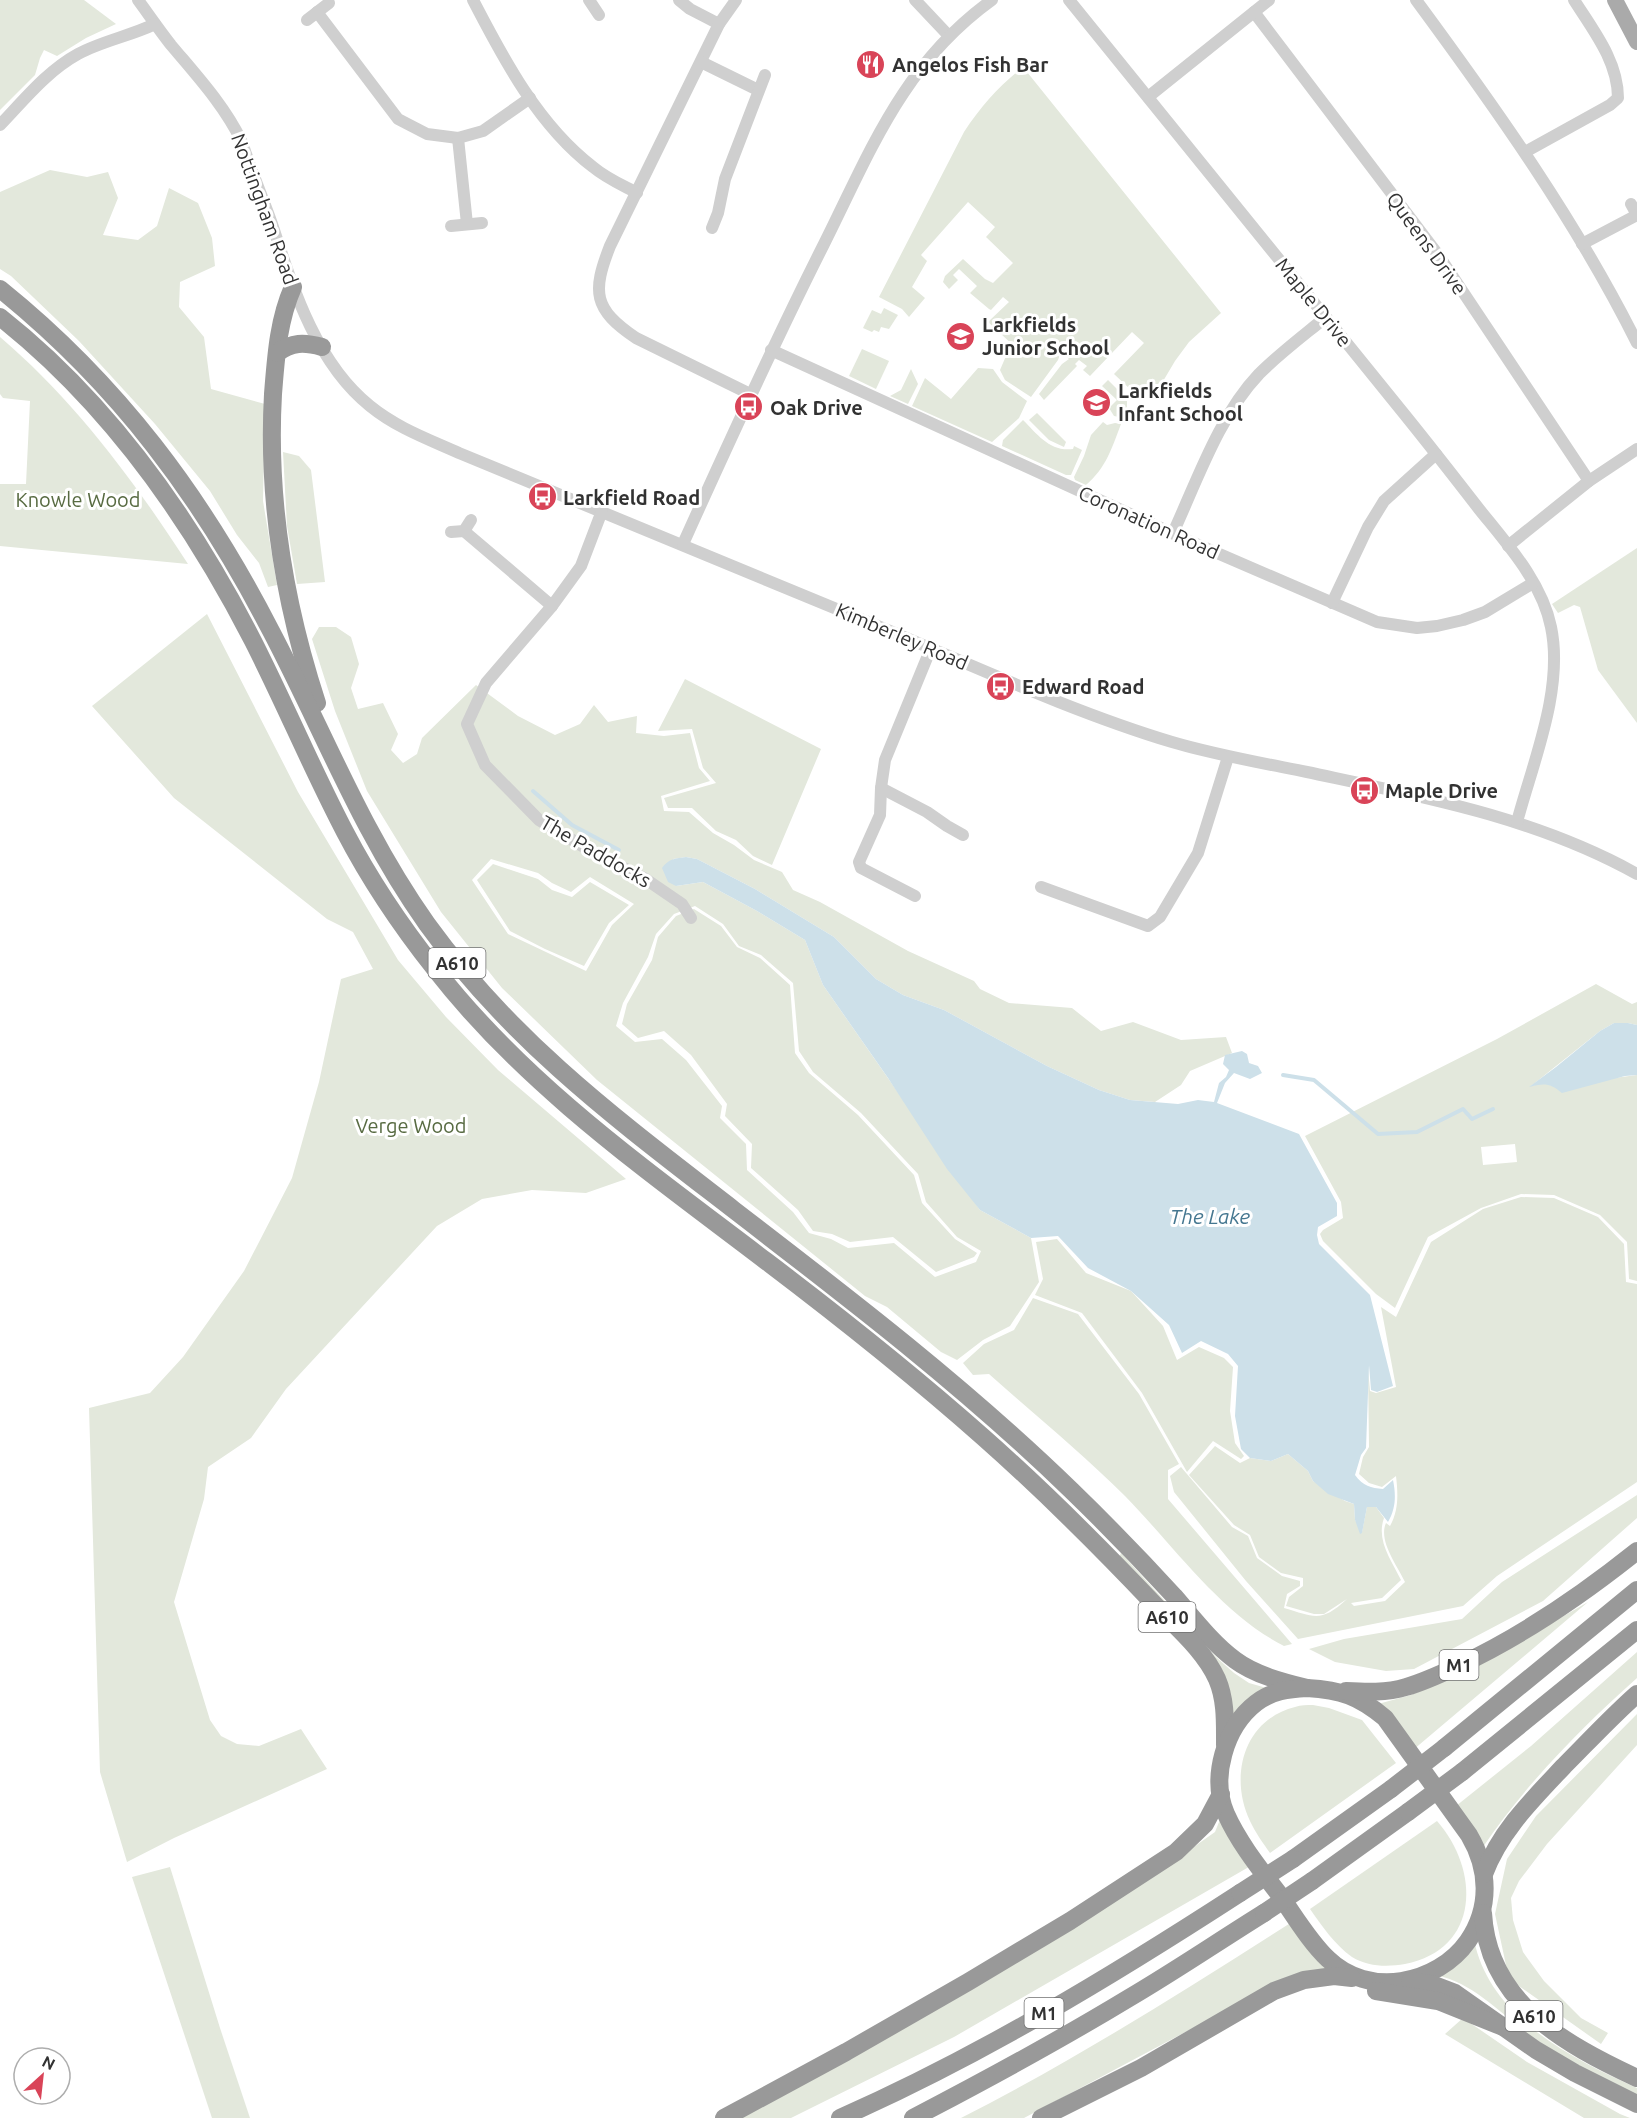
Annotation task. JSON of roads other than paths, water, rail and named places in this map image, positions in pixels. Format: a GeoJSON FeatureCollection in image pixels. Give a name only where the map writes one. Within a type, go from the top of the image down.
{"type":"FeatureCollection","features":[{"type":"Feature","properties":{"kind":"highway"},"geometry":{"type":"LineString","coordinates":[[293,287],[284,307],[277,353],[271,432],[275,524],[295,631],[343,782]]}},
{"type":"Feature","properties":{"kind":"highway","name":"A610"},"geometry":{"type":"LineString","coordinates":[[0,289],[105,386],[138,424],[195,499],[272,632],[343,782],[387,863],[425,921],[479,991],[529,1042],[600,1107],[913,1349],[967,1395],[1122,1540],[1208,1635],[1234,1660],[1270,1677],[1307,1688]]}},
{"type":"Feature","properties":{"kind":"highway","name":"A610"},"geometry":{"type":"LineString","coordinates":[[0,317],[35,345],[84,394],[135,454],[177,511],[206,556],[253,642],[331,804],[367,872],[409,935],[463,1004],[488,1033],[538,1081],[631,1158],[897,1363],[1056,1504],[1184,1635],[1210,1666],[1222,1696],[1225,1745]]}},
{"type":"Feature","properties":{"kind":"highway"},"geometry":{"type":"LineString","coordinates":[[277,353],[295,343],[308,343],[322,347]]}},
{"type":"Feature","properties":{"kind":"highway","name":"M1"},"geometry":{"type":"LineString","coordinates":[[1336,1690],[1369,1692],[1405,1688],[1445,1672],[1483,1654],[1544,1618],[1598,1582],[1637,1551]]}},
{"type":"Feature","properties":{"kind":"highway","name":"M1"},"geometry":{"type":"LineString","coordinates":[[840,2118],[997,2040],[1119,1969],[1293,1859],[1444,1748],[1637,1590]]}},
{"type":"Feature","properties":{"kind":"highway","name":"M1"},"geometry":{"type":"LineString","coordinates":[[913,2118],[1066,2036],[1312,1881],[1462,1772],[1637,1630]]}},
{"type":"Feature","properties":{"kind":"highway"},"geometry":{"type":"LineString","coordinates":[[1041,2118],[1141,2067],[1274,1991],[1304,1980],[1334,1976],[1376,1982],[1408,1980],[1439,1969],[1449,1962],[1468,1941],[1482,1911],[1486,1891],[1479,1855],[1469,1834],[1385,1718],[1361,1700],[1336,1690],[1286,1689],[1256,1702],[1244,1714],[1225,1745],[1220,1779],[1226,1814],[1236,1834],[1322,1953],[1336,1966],[1359,1978]]}},
{"type":"Feature","properties":{"kind":"highway"},"geometry":{"type":"LineString","coordinates":[[1484,1874],[1499,1841],[1521,1813],[1595,1734],[1637,1694]]}},
{"type":"Feature","properties":{"kind":"highway"},"geometry":{"type":"LineString","coordinates":[[724,2118],[934,2003],[1070,1921],[1176,1852],[1205,1824],[1221,1794]]}},
{"type":"Feature","properties":{"kind":"highway","name":"A610"},"geometry":{"type":"LineString","coordinates":[[1482,1911],[1486,1942],[1503,1982],[1514,1996],[1542,2023],[1563,2038],[1637,2078]]}},
{"type":"Feature","properties":{"kind":"highway","name":"A610"},"geometry":{"type":"LineString","coordinates":[[1408,1980],[1434,1985],[1455,1993],[1536,2050],[1575,2073],[1637,2104]]}},
{"type":"Feature","properties":{"kind":"highway"},"geometry":{"type":"LineString","coordinates":[[1241,2011],[1300,1989],[1326,1986],[1349,1987],[1438,2001],[1503,2027]]}},
{"type":"Feature","properties":{"kind":"main road"},"geometry":{"type":"LineString","coordinates":[[1615,0],[1636,38]]}},
{"type":"Feature","properties":{"kind":"street","name":"Nottingham Road"},"geometry":{"type":"LineString","coordinates":[[138,0],[233,123],[242,142],[293,287],[322,347],[350,387],[386,418]]}},
{"type":"Feature","properties":{"kind":"street"},"geometry":{"type":"LineString","coordinates":[[473,0],[493,39],[530,98],[557,133],[576,154],[595,169],[637,193]]}},
{"type":"Feature","properties":{"kind":"street"},"geometry":{"type":"LineString","coordinates":[[589,0],[599,15]]}},
{"type":"Feature","properties":{"kind":"street"},"geometry":{"type":"LineString","coordinates":[[679,0],[690,9],[719,24]]}},
{"type":"Feature","properties":{"kind":"street"},"geometry":{"type":"LineString","coordinates":[[736,0],[719,24],[610,246],[599,274],[598,290],[601,303],[610,318],[636,338],[750,394]]}},
{"type":"Feature","properties":{"kind":"street"},"geometry":{"type":"LineString","coordinates":[[915,0],[949,36]]}},
{"type":"Feature","properties":{"kind":"street"},"geometry":{"type":"LineString","coordinates":[[683,544],[771,350],[888,117],[913,78],[949,36],[992,0]]}},
{"type":"Feature","properties":{"kind":"street","name":"Maple Drive"},"geometry":{"type":"LineString","coordinates":[[1069,0],[1436,454],[1508,546],[1533,583],[1551,625],[1555,652],[1554,672],[1544,725],[1517,822]]}},
{"type":"Feature","properties":{"kind":"street"},"geometry":{"type":"LineString","coordinates":[[1148,97],[1269,0]]}},
{"type":"Feature","properties":{"kind":"street"},"geometry":{"type":"LineString","coordinates":[[1416,0],[1525,152],[1633,326],[1637,343]]}},
{"type":"Feature","properties":{"kind":"street"},"geometry":{"type":"LineString","coordinates":[[1525,152],[1610,105],[1618,98],[1613,66],[1574,0]]}},
{"type":"Feature","properties":{"kind":"street"},"geometry":{"type":"LineString","coordinates":[[329,3],[312,16],[398,119],[427,134],[458,138],[483,131],[530,98]]}},
{"type":"Feature","properties":{"kind":"street","name":"Queens Drive"},"geometry":{"type":"LineString","coordinates":[[1254,12],[1439,256],[1589,481]]}},
{"type":"Feature","properties":{"kind":"street"},"geometry":{"type":"LineString","coordinates":[[0,125],[58,67],[93,47],[155,24]]}},
{"type":"Feature","properties":{"kind":"street"},"geometry":{"type":"LineString","coordinates":[[701,62],[758,90]]}},
{"type":"Feature","properties":{"kind":"street"},"geometry":{"type":"LineString","coordinates":[[712,228],[718,213],[725,179],[765,75]]}},
{"type":"Feature","properties":{"kind":"street"},"geometry":{"type":"LineString","coordinates":[[458,138],[466,224]]}},
{"type":"Feature","properties":{"kind":"street"},"geometry":{"type":"LineString","coordinates":[[1582,244],[1635,211]]}},
{"type":"Feature","properties":{"kind":"street"},"geometry":{"type":"LineString","coordinates":[[451,226],[482,223]]}},
{"type":"Feature","properties":{"kind":"street"},"geometry":{"type":"LineString","coordinates":[[1173,533],[1218,435],[1236,404],[1258,375],[1326,317]]}},
{"type":"Feature","properties":{"kind":"street","name":"Coronation Road"},"geometry":{"type":"LineString","coordinates":[[771,350],[1173,533],[1377,622],[1417,628],[1463,620],[1485,612],[1533,583]]}},
{"type":"Feature","properties":{"kind":"street","name":"Kimberley Road"},"geometry":{"type":"LineString","coordinates":[[386,418],[419,435],[1118,723],[1171,742],[1228,757],[1427,798],[1517,822],[1584,846],[1637,874]]}},
{"type":"Feature","properties":{"kind":"street"},"geometry":{"type":"LineString","coordinates":[[1508,546],[1589,481],[1637,449]]}},
{"type":"Feature","properties":{"kind":"street"},"geometry":{"type":"LineString","coordinates":[[1332,603],[1368,527],[1384,501],[1436,454]]}},
{"type":"Feature","properties":{"kind":"street","name":"The Paddocks"},"geometry":{"type":"LineString","coordinates":[[602,511],[581,566],[552,606],[486,683],[467,724],[485,765],[539,820],[594,853],[644,878],[682,904],[691,918]]}},
{"type":"Feature","properties":{"kind":"street"},"geometry":{"type":"LineString","coordinates":[[471,520],[457,532],[552,606]]}},
{"type":"Feature","properties":{"kind":"street"},"geometry":{"type":"LineString","coordinates":[[915,896],[861,868],[859,862],[880,815],[885,760],[932,648]]}},
{"type":"Feature","properties":{"kind":"street"},"geometry":{"type":"LineString","coordinates":[[1041,887],[1148,926],[1155,923],[1178,889],[1198,853],[1228,757]]}},
{"type":"Feature","properties":{"kind":"street"},"geometry":{"type":"LineString","coordinates":[[881,788],[927,812],[963,835]]}},
{"type":"Feature","properties":{"kind":"water","name":"The Lake"},"geometry":{"type":"Polygon","coordinates":[[[686,857],[697,859],[755,889],[834,937],[876,979],[903,995],[944,1010],[1047,1066],[1099,1090],[1130,1100],[1178,1104],[1198,1100],[1214,1102],[1219,1083],[1226,1077],[1229,1070],[1223,1064],[1225,1055],[1242,1051],[1247,1054],[1249,1063],[1258,1066],[1262,1073],[1250,1079],[1234,1073],[1225,1083],[1217,1103],[1299,1134],[1337,1203],[1337,1216],[1318,1227],[1319,1244],[1370,1295],[1393,1386],[1377,1392],[1371,1390],[1369,1365],[1366,1448],[1361,1455],[1355,1475],[1364,1484],[1379,1489],[1383,1489],[1393,1480],[1395,1501],[1388,1522],[1376,1507],[1367,1507],[1360,1534],[1355,1520],[1354,1504],[1328,1494],[1313,1481],[1308,1471],[1288,1454],[1271,1461],[1250,1458],[1241,1449],[1235,1416],[1238,1366],[1228,1354],[1201,1341],[1182,1353],[1169,1325],[1131,1291],[1088,1268],[1058,1236],[1031,1238],[980,1210],[947,1169],[888,1078],[823,985],[805,940],[703,882],[676,886],[668,882],[662,868],[664,865],[686,857]]]}},
{"type":"Feature","properties":{"kind":"water"},"geometry":{"type":"Polygon","coordinates":[[[1614,1023],[1637,1025],[1637,1075],[1625,1076],[1562,1093],[1547,1085],[1529,1087],[1600,1031],[1614,1023]]]}},
{"type":"Feature","properties":{"kind":"waterway"},"geometry":{"type":"LineString","coordinates":[[533,791],[572,825],[619,850]]}},
{"type":"Feature","properties":{"kind":"waterway"},"geometry":{"type":"LineString","coordinates":[[1283,1075],[1314,1080],[1378,1134],[1417,1132],[1463,1109],[1472,1119],[1493,1109]]}},
{"type":"Feature","properties":{"kind":"place","name":"Angelos Fish Bar"},"geometry":{"type":"Point","coordinates":[871,64]}},
{"type":"Feature","properties":{"kind":"place","name":"Larkfields Junior School"},"geometry":{"type":"Point","coordinates":[961,336]}},
{"type":"Feature","properties":{"kind":"place","name":"Larkfields Infant School"},"geometry":{"type":"Point","coordinates":[1097,402]}},
{"type":"Feature","properties":{"kind":"place","name":"Oak Drive"},"geometry":{"type":"Point","coordinates":[749,407]}},
{"type":"Feature","properties":{"kind":"place","name":"Larkfield Road"},"geometry":{"type":"Point","coordinates":[542,497]}},
{"type":"Feature","properties":{"kind":"place","name":"Edward Road"},"geometry":{"type":"Point","coordinates":[1001,686]}},
{"type":"Feature","properties":{"kind":"place","name":"Maple Drive"},"geometry":{"type":"Point","coordinates":[1364,790]}},
{"type":"Feature","properties":{"kind":"park label","name":"Knowle Wood"},"geometry":{"type":"Point","coordinates":[78,499]}},
{"type":"Feature","properties":{"kind":"park label","name":"Verge Wood"},"geometry":{"type":"Point","coordinates":[411,1125]}}]}
